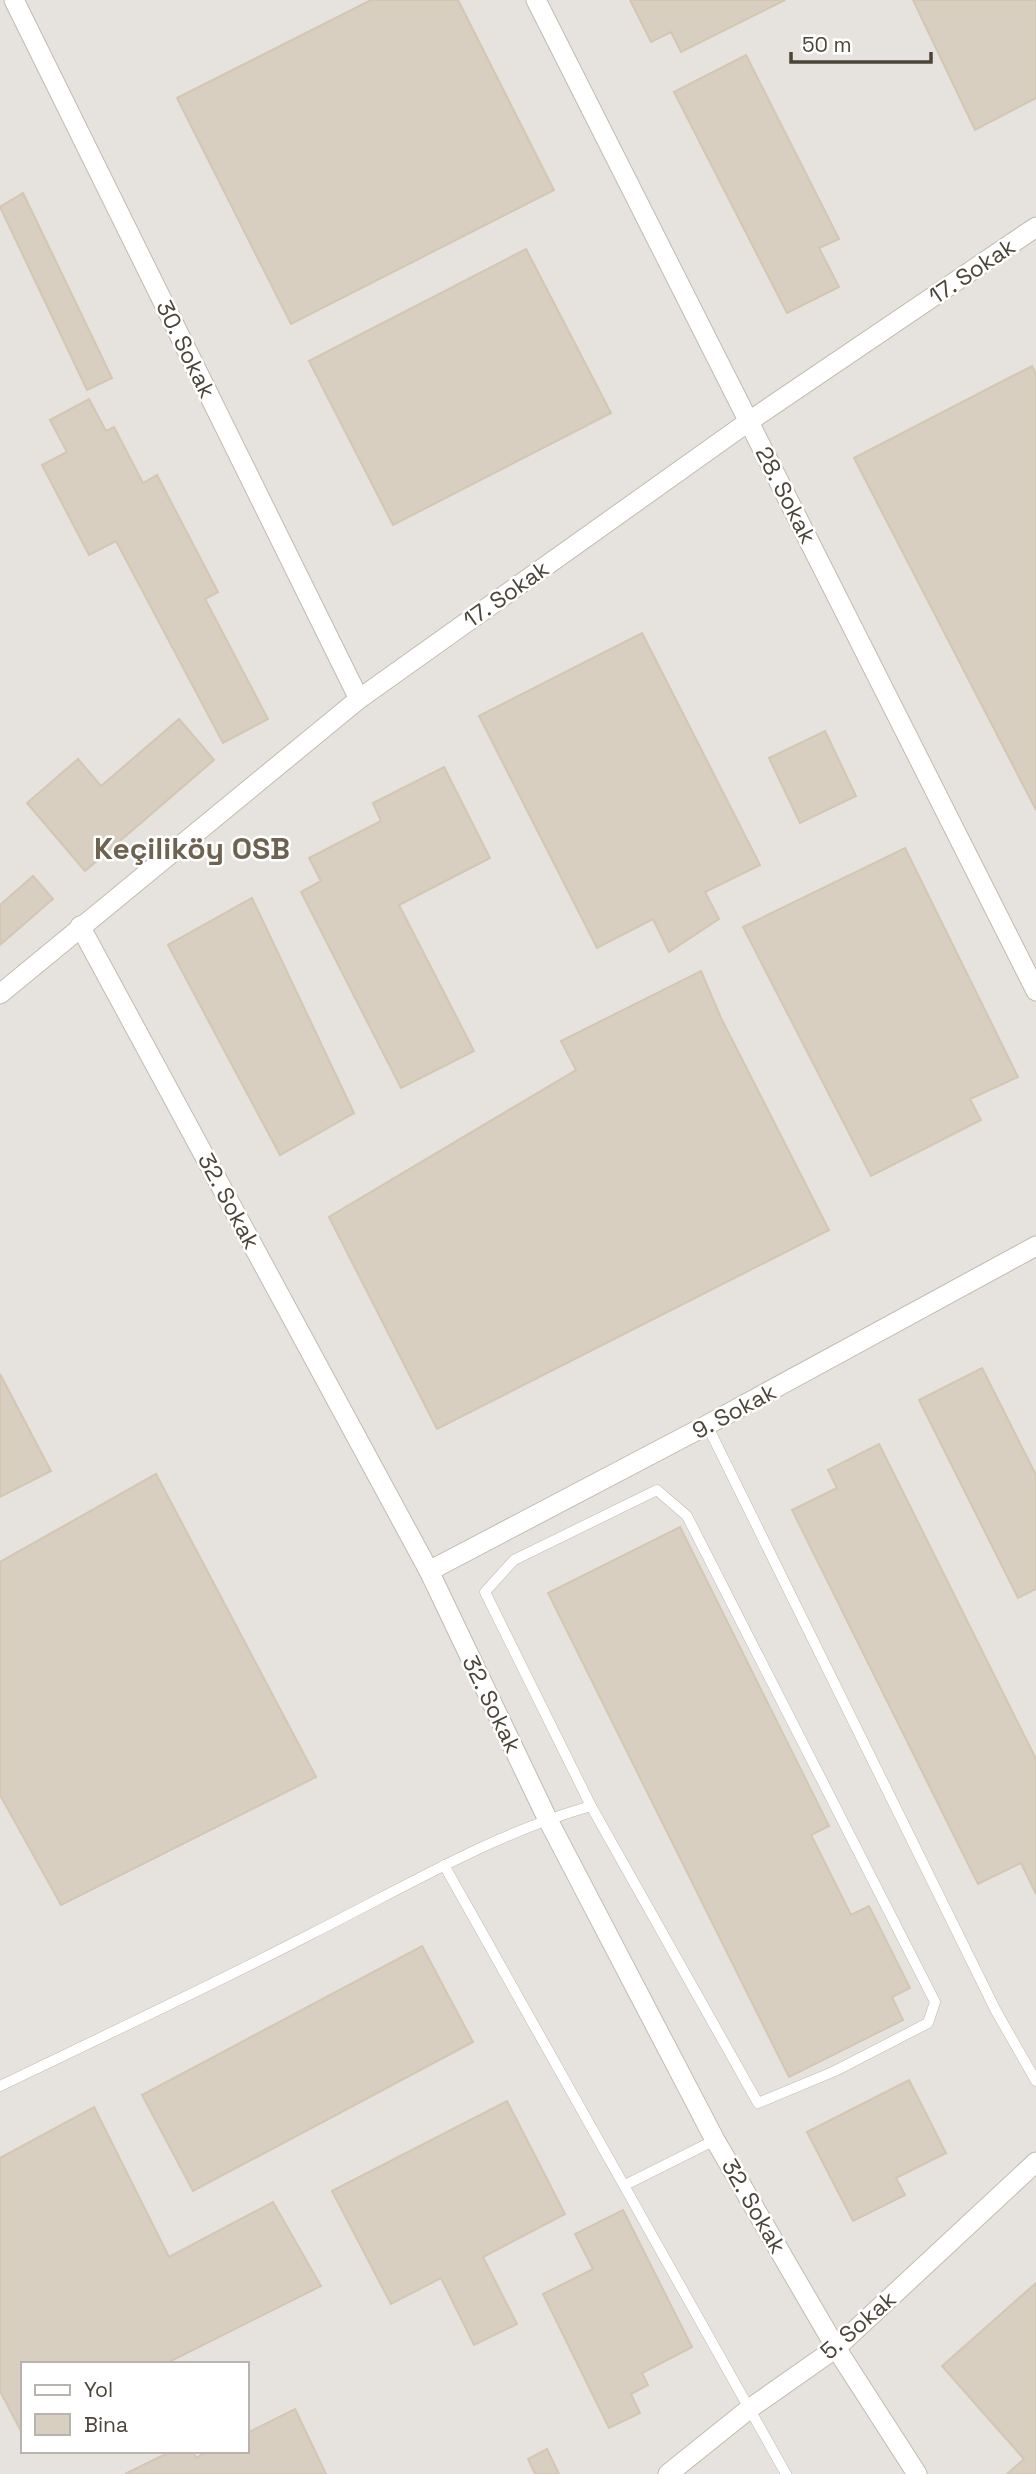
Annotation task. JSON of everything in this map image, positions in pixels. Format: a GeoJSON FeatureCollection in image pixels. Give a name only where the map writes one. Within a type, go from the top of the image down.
{"type":"FeatureCollection","features":[{"type":"Feature","properties":{"kind":"street","name":"30. Sokak"},"geometry":{"type":"LineString","coordinates":[[14,0],[359,699]]}},
{"type":"Feature","properties":{"kind":"street","name":"28. Sokak"},"geometry":{"type":"LineString","coordinates":[[536,0],[1036,991]]}},
{"type":"Feature","properties":{"kind":"street","name":"17. Sokak"},"geometry":{"type":"LineString","coordinates":[[0,994],[359,699],[748,422],[1036,227]]}},
{"type":"Feature","properties":{"kind":"street","name":"32. Sokak"},"geometry":{"type":"LineString","coordinates":[[80,926],[429,1571],[547,1818],[715,2140],[836,2348],[917,2474]]}},
{"type":"Feature","properties":{"kind":"street","name":"9. Sokak"},"geometry":{"type":"LineString","coordinates":[[429,1571],[707,1425],[1036,1246]]}},
{"type":"Feature","properties":{"kind":"street","name":"5. Sokak"},"geometry":{"type":"LineString","coordinates":[[668,2474],[749,2409],[836,2348],[1036,2162]]}},
{"type":"Feature","properties":{"kind":"lane"},"geometry":{"type":"LineString","coordinates":[[707,1425],[996,2011],[1036,2081]]}},
{"type":"Feature","properties":{"kind":"lane"},"geometry":{"type":"LineString","coordinates":[[657,1490],[687,1516],[807,1747],[935,2002],[928,2022],[835,2071],[758,2103],[591,1806],[485,1592],[514,1560],[657,1490]]}},
{"type":"Feature","properties":{"kind":"lane"},"geometry":{"type":"LineString","coordinates":[[0,2086],[310,1935],[444,1865],[547,1818],[591,1806]]}},
{"type":"Feature","properties":{"kind":"lane"},"geometry":{"type":"LineString","coordinates":[[444,1865],[786,2474]]}},
{"type":"Feature","properties":{"kind":"lane"},"geometry":{"type":"LineString","coordinates":[[625,2185],[715,2140]]}},
{"type":"Feature","properties":{"kind":"shaded area"},"geometry":{"type":"Polygon","coordinates":[[[0,0],[1036,0],[1036,2474],[0,2474],[0,0]]]}},
{"type":"Feature","properties":{"kind":"building"},"geometry":{"type":"Polygon","coordinates":[[[371,0],[458,0],[554,190],[291,324],[177,98],[371,0]]]}},
{"type":"Feature","properties":{"kind":"building"},"geometry":{"type":"Polygon","coordinates":[[[630,0],[785,0],[681,52],[671,32],[651,42],[630,0]]]}},
{"type":"Feature","properties":{"kind":"building"},"geometry":{"type":"Polygon","coordinates":[[[913,0],[1036,0],[1036,98],[975,130],[913,0]]]}},
{"type":"Feature","properties":{"kind":"building"},"geometry":{"type":"Polygon","coordinates":[[[746,55],[839,239],[819,248],[839,287],[787,313],[674,92],[746,55]]]}},
{"type":"Feature","properties":{"kind":"building"},"geometry":{"type":"Polygon","coordinates":[[[23,193],[112,378],[87,390],[0,207],[23,193]]]}},
{"type":"Feature","properties":{"kind":"building"},"geometry":{"type":"Polygon","coordinates":[[[526,249],[611,413],[393,525],[309,361],[526,249]]]}},
{"type":"Feature","properties":{"kind":"building"},"geometry":{"type":"Polygon","coordinates":[[[1032,366],[1036,374],[1036,810],[854,458],[1032,366]]]}},
{"type":"Feature","properties":{"kind":"building"},"geometry":{"type":"Polygon","coordinates":[[[89,399],[106,431],[114,427],[143,483],[157,475],[218,592],[205,599],[268,719],[223,743],[116,541],[89,555],[42,465],[67,452],[50,420],[89,399]]]}},
{"type":"Feature","properties":{"kind":"building"},"geometry":{"type":"Polygon","coordinates":[[[642,633],[760,865],[705,892],[719,919],[669,952],[653,919],[597,948],[479,716],[642,633]]]}},
{"type":"Feature","properties":{"kind":"building"},"geometry":{"type":"Polygon","coordinates":[[[179,719],[214,760],[85,871],[27,803],[78,759],[101,786],[179,719]]]}},
{"type":"Feature","properties":{"kind":"building"},"geometry":{"type":"Polygon","coordinates":[[[825,731],[856,796],[800,823],[769,758],[825,731]]]}},
{"type":"Feature","properties":{"kind":"building"},"geometry":{"type":"Polygon","coordinates":[[[444,767],[490,858],[399,905],[474,1051],[401,1088],[301,892],[321,881],[309,858],[381,821],[373,803],[444,767]]]}},
{"type":"Feature","properties":{"kind":"building"},"geometry":{"type":"Polygon","coordinates":[[[905,848],[1018,1077],[970,1099],[981,1120],[871,1176],[743,927],[905,848]]]}},
{"type":"Feature","properties":{"kind":"building"},"geometry":{"type":"Polygon","coordinates":[[[33,876],[53,899],[0,945],[0,905],[33,876]]]}},
{"type":"Feature","properties":{"kind":"building"},"geometry":{"type":"Polygon","coordinates":[[[252,898],[354,1113],[280,1155],[168,945],[252,898]]]}},
{"type":"Feature","properties":{"kind":"building"},"geometry":{"type":"Polygon","coordinates":[[[701,971],[721,1018],[829,1230],[437,1429],[329,1217],[576,1070],[561,1041],[701,971]]]}},
{"type":"Feature","properties":{"kind":"building"},"geometry":{"type":"Polygon","coordinates":[[[982,1368],[1036,1475],[1036,1589],[1018,1598],[919,1400],[982,1368]]]}},
{"type":"Feature","properties":{"kind":"building"},"geometry":{"type":"Polygon","coordinates":[[[0,1374],[51,1471],[0,1497],[0,1374]]]}},
{"type":"Feature","properties":{"kind":"building"},"geometry":{"type":"Polygon","coordinates":[[[879,1444],[1036,1759],[1036,1894],[1021,1863],[978,1884],[792,1510],[837,1488],[828,1470],[879,1444]]]}},
{"type":"Feature","properties":{"kind":"building"},"geometry":{"type":"Polygon","coordinates":[[[156,1474],[316,1777],[61,1905],[0,1795],[0,1562],[156,1474]]]}},
{"type":"Feature","properties":{"kind":"building"},"geometry":{"type":"Polygon","coordinates":[[[680,1527],[829,1826],[811,1835],[851,1915],[869,1906],[910,1988],[892,1997],[903,2020],[789,2077],[548,1593],[680,1527]]]}},
{"type":"Feature","properties":{"kind":"building"},"geometry":{"type":"Polygon","coordinates":[[[422,1946],[473,2042],[193,2191],[142,2095],[422,1946]]]}},
{"type":"Feature","properties":{"kind":"building"},"geometry":{"type":"Polygon","coordinates":[[[909,2080],[946,2153],[896,2178],[905,2195],[853,2221],[807,2132],[909,2080]]]}},
{"type":"Feature","properties":{"kind":"building"},"geometry":{"type":"Polygon","coordinates":[[[507,2101],[565,2214],[483,2257],[517,2324],[474,2345],[441,2278],[391,2304],[332,2191],[507,2101]]]}},
{"type":"Feature","properties":{"kind":"building"},"geometry":{"type":"Polygon","coordinates":[[[94,2107],[169,2257],[273,2202],[321,2286],[169,2362],[21,2362],[21,2431],[0,2391],[0,2158],[94,2107]]]}},
{"type":"Feature","properties":{"kind":"building"},"geometry":{"type":"Polygon","coordinates":[[[623,2210],[692,2347],[642,2373],[648,2385],[631,2394],[640,2413],[609,2428],[543,2294],[593,2269],[575,2234],[623,2210]]]}},
{"type":"Feature","properties":{"kind":"building"},"geometry":{"type":"Polygon","coordinates":[[[1036,2283],[1036,2474],[1007,2474],[1024,2459],[942,2366],[1036,2283]]]}},
{"type":"Feature","properties":{"kind":"building"},"geometry":{"type":"Polygon","coordinates":[[[295,2409],[326,2474],[125,2474],[168,2453],[194,2453],[196,2458],[205,2453],[248,2453],[248,2432],[295,2409]]]}},
{"type":"Feature","properties":{"kind":"building"},"geometry":{"type":"Polygon","coordinates":[[[547,2449],[559,2474],[535,2474],[528,2459],[547,2449]]]}},
{"type":"Feature","properties":{"kind":"district","name":"Keçiliköy OSB"},"geometry":{"type":"Point","coordinates":[192,848]}}]}
